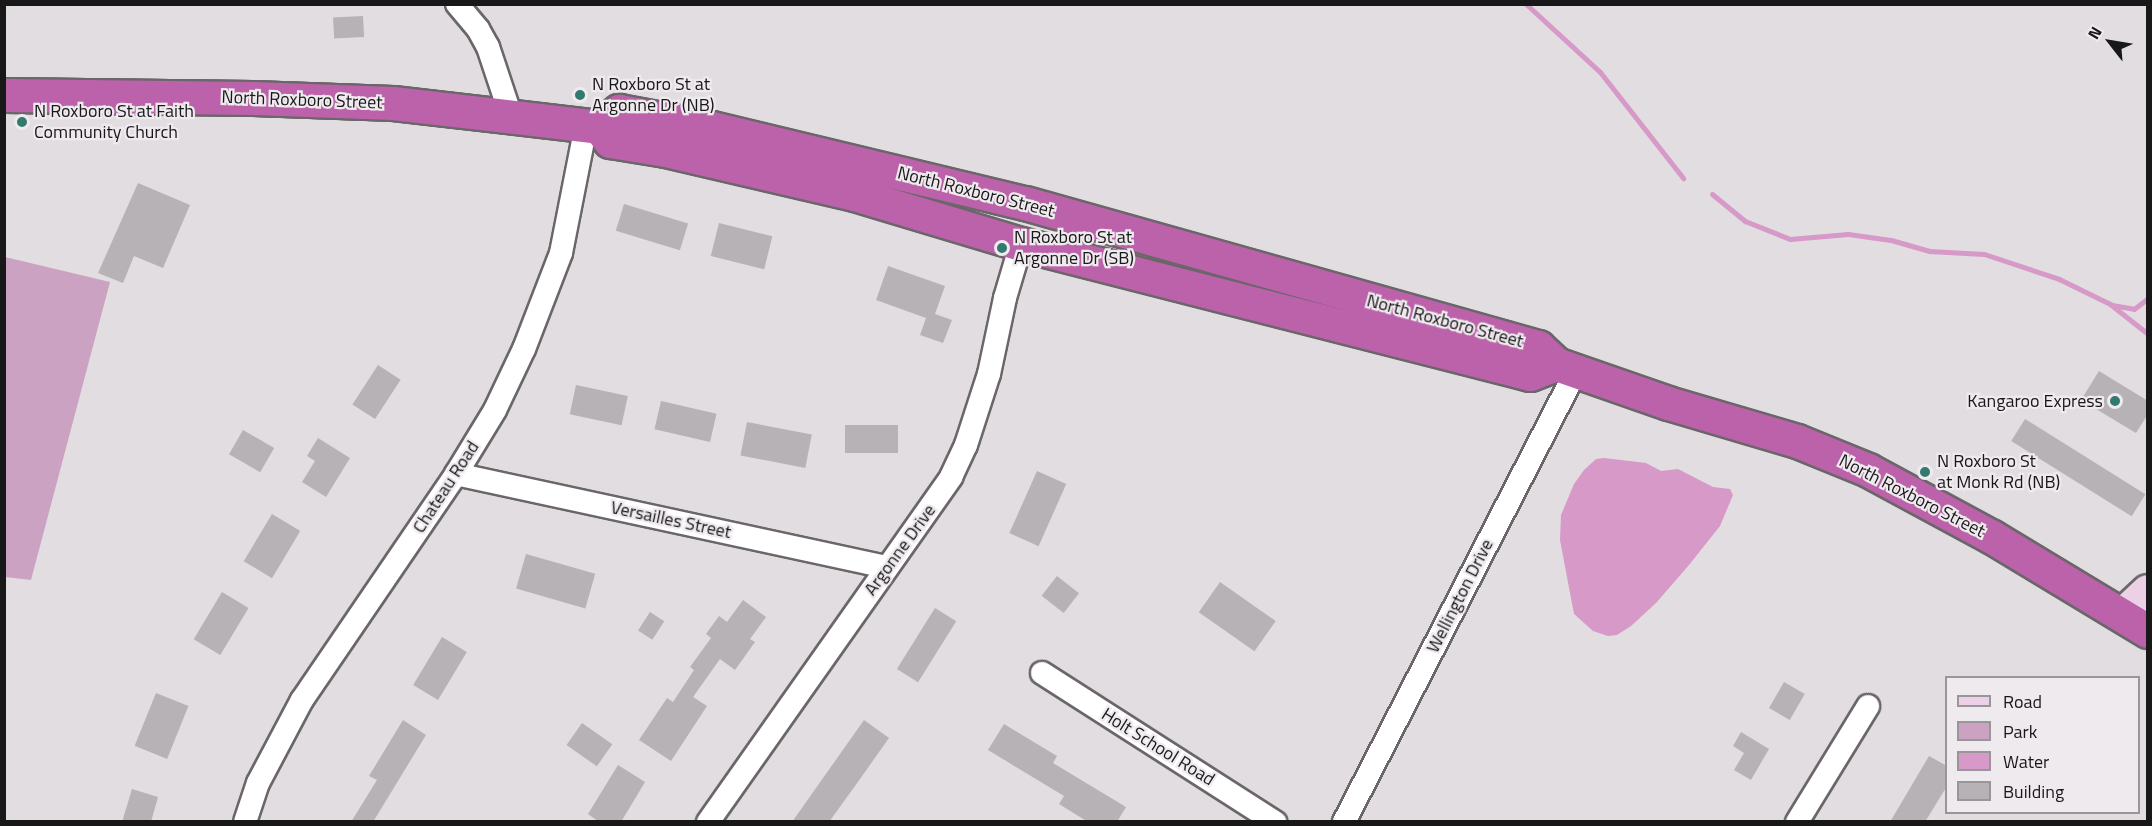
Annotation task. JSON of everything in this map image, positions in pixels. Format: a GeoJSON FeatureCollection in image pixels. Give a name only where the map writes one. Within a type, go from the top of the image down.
{"type":"FeatureCollection","features":[{"type":"Feature","properties":{"kind":"highway","name":"North Roxboro Street"},"geometry":{"type":"LineString","coordinates":[[4,95],[253,98],[393,103],[592,126],[610,141],[665,150],[854,194],[1021,244],[1530,374],[1566,368]]}},
{"type":"Feature","properties":{"kind":"highway","name":"North Roxboro Street"},"geometry":{"type":"LineString","coordinates":[[592,126],[619,111],[689,124],[1025,203],[1198,254],[1538,347],[1566,368],[1797,441],[1869,470],[1992,537],[2135,623]]}},
{"type":"Feature","properties":{"kind":"highway"},"geometry":{"type":"LineString","coordinates":[[854,194],[890,190],[998,216],[1025,203]]}},
{"type":"Feature","properties":{"kind":"highway"},"geometry":{"type":"LineString","coordinates":[[1021,244],[1039,228],[1180,264],[1198,254]]}},
{"type":"Feature","properties":{"kind":"street"},"geometry":{"type":"LineString","coordinates":[[457,4],[478,29],[488,47],[511,116]]}},
{"type":"Feature","properties":{"kind":"street","name":"Chateau Road"},"geometry":{"type":"LineString","coordinates":[[245,822],[258,783],[302,700],[456,474],[495,410],[540,310],[561,253],[592,126]]}},
{"type":"Feature","properties":{"kind":"street","name":"Argonne Drive"},"geometry":{"type":"LineString","coordinates":[[708,822],[887,567],[943,492],[966,445],[989,374],[1005,298],[1021,244]]}},
{"type":"Feature","properties":{"kind":"street","name":"Wellington Drive"},"geometry":{"type":"LineString","coordinates":[[1344,822],[1566,368]]}},
{"type":"Feature","properties":{"kind":"street","name":"Versailles Street"},"geometry":{"type":"LineString","coordinates":[[456,474],[887,567]]}},
{"type":"Feature","properties":{"kind":"street"},"geometry":{"type":"LineString","coordinates":[[2135,623],[2148,591]]}},
{"type":"Feature","properties":{"kind":"street","name":"Holt School Road"},"geometry":{"type":"LineString","coordinates":[[1042,673],[1275,822]]}},
{"type":"Feature","properties":{"kind":"street"},"geometry":{"type":"LineString","coordinates":[[1797,822],[1868,706]]}},
{"type":"Feature","properties":{"kind":"green space"},"geometry":{"type":"Polygon","coordinates":[[[5,257],[110,282],[31,580],[5,577],[5,257]]]}},
{"type":"Feature","properties":{"kind":"water"},"geometry":{"type":"Polygon","coordinates":[[[1596,459],[1646,463],[1661,471],[1678,469],[1713,487],[1730,489],[1733,495],[1720,526],[1656,603],[1631,626],[1617,635],[1608,636],[1593,631],[1574,614],[1560,540],[1561,515],[1574,484],[1596,459]]]}},
{"type":"Feature","properties":{"kind":"building"},"geometry":{"type":"Polygon","coordinates":[[[363,16],[364,37],[334,39],[333,18],[363,16]]]}},
{"type":"Feature","properties":{"kind":"building"},"geometry":{"type":"Polygon","coordinates":[[[138,183],[190,205],[163,268],[134,256],[123,283],[98,273],[138,183]]]}},
{"type":"Feature","properties":{"kind":"building"},"geometry":{"type":"Polygon","coordinates":[[[624,204],[688,224],[680,250],[616,231],[624,204]]]}},
{"type":"Feature","properties":{"kind":"building"},"geometry":{"type":"Polygon","coordinates":[[[719,223],[772,236],[764,269],[711,256],[719,223]]]}},
{"type":"Feature","properties":{"kind":"building"},"geometry":{"type":"Polygon","coordinates":[[[888,266],[945,286],[935,314],[952,320],[943,343],[920,335],[926,318],[876,300],[888,266]]]}},
{"type":"Feature","properties":{"kind":"building"},"geometry":{"type":"Polygon","coordinates":[[[378,365],[401,380],[375,419],[352,404],[378,365]]]}},
{"type":"Feature","properties":{"kind":"building"},"geometry":{"type":"Polygon","coordinates":[[[2099,371],[2148,401],[2148,414],[2136,433],[2081,400],[2099,371]]]}},
{"type":"Feature","properties":{"kind":"building"},"geometry":{"type":"Polygon","coordinates":[[[576,385],[628,396],[622,425],[570,414],[576,385]]]}},
{"type":"Feature","properties":{"kind":"building"},"geometry":{"type":"Polygon","coordinates":[[[661,401],[717,414],[710,442],[654,429],[661,401]]]}},
{"type":"Feature","properties":{"kind":"building"},"geometry":{"type":"Polygon","coordinates":[[[2025,419],[2145,494],[2132,516],[2011,441],[2025,419]]]}},
{"type":"Feature","properties":{"kind":"building"},"geometry":{"type":"Polygon","coordinates":[[[747,422],[812,435],[805,468],[741,455],[747,422]]]}},
{"type":"Feature","properties":{"kind":"building"},"geometry":{"type":"Polygon","coordinates":[[[845,425],[898,425],[898,453],[845,453],[845,425]]]}},
{"type":"Feature","properties":{"kind":"building"},"geometry":{"type":"Polygon","coordinates":[[[243,430],[274,448],[260,472],[229,454],[243,430]]]}},
{"type":"Feature","properties":{"kind":"building"},"geometry":{"type":"Polygon","coordinates":[[[318,438],[350,458],[326,497],[302,482],[315,461],[307,456],[318,438]]]}},
{"type":"Feature","properties":{"kind":"building"},"geometry":{"type":"Polygon","coordinates":[[[1037,471],[1066,484],[1039,546],[1009,533],[1037,471]]]}},
{"type":"Feature","properties":{"kind":"building"},"geometry":{"type":"Polygon","coordinates":[[[272,514],[300,531],[272,578],[244,561],[272,514]]]}},
{"type":"Feature","properties":{"kind":"building"},"geometry":{"type":"Polygon","coordinates":[[[526,554],[595,574],[585,608],[516,589],[526,554]]]}},
{"type":"Feature","properties":{"kind":"building"},"geometry":{"type":"Polygon","coordinates":[[[1057,576],[1079,593],[1064,613],[1042,596],[1057,576]]]}},
{"type":"Feature","properties":{"kind":"building"},"geometry":{"type":"Polygon","coordinates":[[[1220,582],[1276,621],[1254,651],[1199,612],[1220,582]]]}},
{"type":"Feature","properties":{"kind":"building"},"geometry":{"type":"Polygon","coordinates":[[[222,592],[249,608],[220,655],[194,639],[222,592]]]}},
{"type":"Feature","properties":{"kind":"building"},"geometry":{"type":"Polygon","coordinates":[[[743,600],[766,617],[750,639],[755,642],[735,670],[720,659],[693,697],[707,706],[671,761],[639,740],[667,698],[673,702],[694,670],[690,667],[711,638],[706,634],[719,616],[727,622],[743,600]]]}},
{"type":"Feature","properties":{"kind":"building"},"geometry":{"type":"Polygon","coordinates":[[[935,608],[956,621],[918,682],[897,669],[935,608]]]}},
{"type":"Feature","properties":{"kind":"building"},"geometry":{"type":"Polygon","coordinates":[[[650,612],[664,621],[652,640],[638,630],[650,612]]]}},
{"type":"Feature","properties":{"kind":"building"},"geometry":{"type":"Polygon","coordinates":[[[442,637],[467,652],[438,700],[413,685],[442,637]]]}},
{"type":"Feature","properties":{"kind":"building"},"geometry":{"type":"Polygon","coordinates":[[[1784,682],[1805,694],[1790,720],[1769,708],[1784,682]]]}},
{"type":"Feature","properties":{"kind":"building"},"geometry":{"type":"Polygon","coordinates":[[[156,693],[188,706],[167,759],[135,746],[156,693]]]}},
{"type":"Feature","properties":{"kind":"building"},"geometry":{"type":"Polygon","coordinates":[[[403,720],[426,735],[373,822],[351,822],[377,780],[369,776],[403,720]]]}},
{"type":"Feature","properties":{"kind":"building"},"geometry":{"type":"Polygon","coordinates":[[[864,720],[889,738],[829,822],[792,822],[864,720]]]}},
{"type":"Feature","properties":{"kind":"building"},"geometry":{"type":"Polygon","coordinates":[[[582,723],[612,744],[597,766],[567,745],[582,723]]]}},
{"type":"Feature","properties":{"kind":"building"},"geometry":{"type":"Polygon","coordinates":[[[1004,724],[1057,756],[1053,763],[1126,807],[1117,822],[1088,822],[1059,804],[1064,796],[988,750],[1004,724]]]}},
{"type":"Feature","properties":{"kind":"building"},"geometry":{"type":"Polygon","coordinates":[[[1741,732],[1769,749],[1751,780],[1734,770],[1744,753],[1733,746],[1741,732]]]}},
{"type":"Feature","properties":{"kind":"building"},"geometry":{"type":"Polygon","coordinates":[[[1929,756],[1945,765],[1945,789],[1925,822],[1890,822],[1929,756]]]}},
{"type":"Feature","properties":{"kind":"building"},"geometry":{"type":"Polygon","coordinates":[[[618,765],[645,782],[621,822],[599,822],[588,814],[618,765]]]}},
{"type":"Feature","properties":{"kind":"building"},"geometry":{"type":"Polygon","coordinates":[[[132,789],[158,797],[151,822],[122,822],[132,789]]]}},
{"type":"Feature","properties":{"kind":"waterway"},"geometry":{"type":"LineString","coordinates":[[1526,4],[1600,72],[1683,178]]}},
{"type":"Feature","properties":{"kind":"waterway"},"geometry":{"type":"LineString","coordinates":[[1712,194],[1745,221],[1790,239],[1848,234],[1891,240],[1929,251],[1984,254],[2059,279],[2110,304],[2148,334]]}},
{"type":"Feature","properties":{"kind":"waterway"},"geometry":{"type":"LineString","coordinates":[[2112,305],[2134,309],[2148,298]]}},
{"type":"Feature","properties":{"kind":"place","name":"N Roxboro St at Argonne Dr (NB)"},"geometry":{"type":"Point","coordinates":[580,95]}},
{"type":"Feature","properties":{"kind":"place","name":"N Roxboro St at Faith Community Church"},"geometry":{"type":"Point","coordinates":[22,122]}},
{"type":"Feature","properties":{"kind":"place","name":"N Roxboro St at Argonne Dr (SB)"},"geometry":{"type":"Point","coordinates":[1002,248]}},
{"type":"Feature","properties":{"kind":"place","name":"Kangaroo Express"},"geometry":{"type":"Point","coordinates":[2115,401]}},
{"type":"Feature","properties":{"kind":"place","name":"N Roxboro St at Monk Rd (NB)"},"geometry":{"type":"Point","coordinates":[1925,472]}}]}
